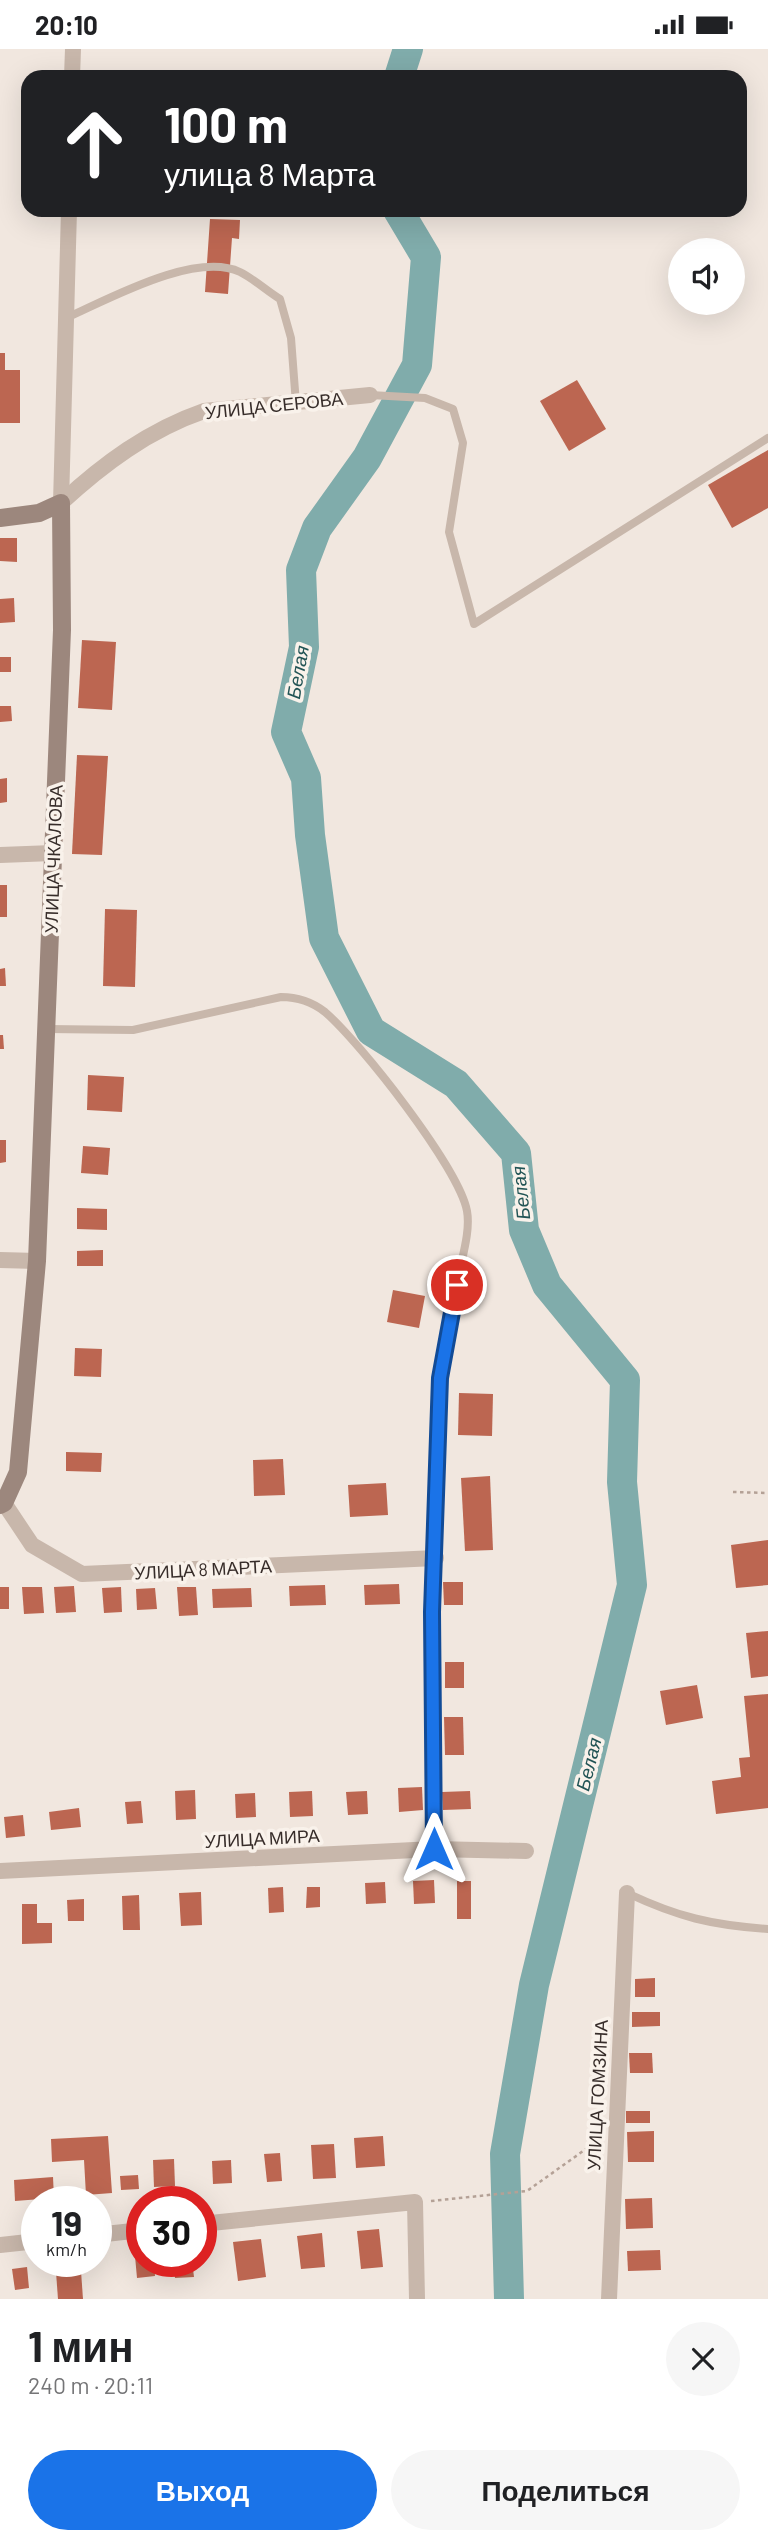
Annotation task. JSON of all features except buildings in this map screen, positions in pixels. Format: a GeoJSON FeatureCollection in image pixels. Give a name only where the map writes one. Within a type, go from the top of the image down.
{"type":"FeatureCollection","features":[{"type":"Feature","properties":{"kind":"street"},"geometry":{"type":"LineString","coordinates":[[72,70],[73,49]]}},
{"type":"Feature","properties":{"kind":"street","name":"УЛИЦА ЧКАЛОВА"},"geometry":{"type":"LineString","coordinates":[[2,1504],[18,1472],[37,1261],[62,630],[61,503],[69,217]]}},
{"type":"Feature","properties":{"kind":"street","name":"УЛИЦА СЕРОВА"},"geometry":{"type":"LineString","coordinates":[[0,518],[39,513],[61,503],[135,444],[178,420],[204,411],[370,395]]}},
{"type":"Feature","properties":{"kind":"street"},"geometry":{"type":"LineString","coordinates":[[0,855],[53,853]]}},
{"type":"Feature","properties":{"kind":"street"},"geometry":{"type":"LineString","coordinates":[[0,1260],[37,1261]]}},
{"type":"Feature","properties":{"kind":"street"},"geometry":{"type":"LineString","coordinates":[[434,1849],[432,1612],[436,1558],[440,1378],[457,1285]]}},
{"type":"Feature","properties":{"kind":"street","name":"УЛИЦА 8 МАРТА"},"geometry":{"type":"LineString","coordinates":[[2,1504],[32,1545],[82,1574],[436,1558]]}},
{"type":"Feature","properties":{"kind":"street","name":"УЛИЦА МИРА"},"geometry":{"type":"LineString","coordinates":[[0,1871],[434,1849],[526,1851]]}},
{"type":"Feature","properties":{"kind":"street","name":"УЛИЦА ГОМЗИНА"},"geometry":{"type":"LineString","coordinates":[[609,2299],[614,2129],[627,1893]]}},
{"type":"Feature","properties":{"kind":"street"},"geometry":{"type":"LineString","coordinates":[[217,2222],[415,2202],[417,2299]]}},
{"type":"Feature","properties":{"kind":"street"},"geometry":{"type":"LineString","coordinates":[[0,2245],[21,2243]]}},
{"type":"Feature","properties":{"kind":"lane"},"geometry":{"type":"LineString","coordinates":[[66,318],[139,285],[192,267],[238,271],[280,299],[291,338],[296,404]]}},
{"type":"Feature","properties":{"kind":"lane"},"geometry":{"type":"LineString","coordinates":[[370,395],[425,398],[453,409],[463,443],[449,532],[474,624],[768,437]]}},
{"type":"Feature","properties":{"kind":"lane"},"geometry":{"type":"LineString","coordinates":[[47,1029],[133,1030],[281,997],[298,997],[324,1011],[366,1055],[438,1153],[463,1196],[468,1214],[457,1285]]}},
{"type":"Feature","properties":{"kind":"lane"},"geometry":{"type":"LineString","coordinates":[[627,1893],[673,1915],[731,1926],[768,1929]]}},
{"type":"Feature","properties":{"kind":"path"},"geometry":{"type":"LineString","coordinates":[[733,1492],[768,1493]]}},
{"type":"Feature","properties":{"kind":"path"},"geometry":{"type":"LineString","coordinates":[[415,2202],[478,2198],[527,2191],[614,2129]]}},
{"type":"Feature","properties":{"kind":"waterway","name":"Белая"},"geometry":{"type":"LineString","coordinates":[[401,70],[408,49]]}},
{"type":"Feature","properties":{"kind":"waterway","name":"Белая"},"geometry":{"type":"LineString","coordinates":[[402,217],[426,257],[417,365],[367,458],[317,528],[301,570],[304,647],[286,732],[306,778],[310,835],[324,938],[371,1031],[456,1084],[516,1153],[524,1230],[547,1285],[625,1380],[622,1482],[632,1585],[534,1985],[505,2154],[509,2299]]}},
{"type":"Feature","properties":{"kind":"route"},"geometry":{"type":"LineString","coordinates":[[434,1849],[432,1612],[436,1558],[440,1378],[457,1285]]}}]}
